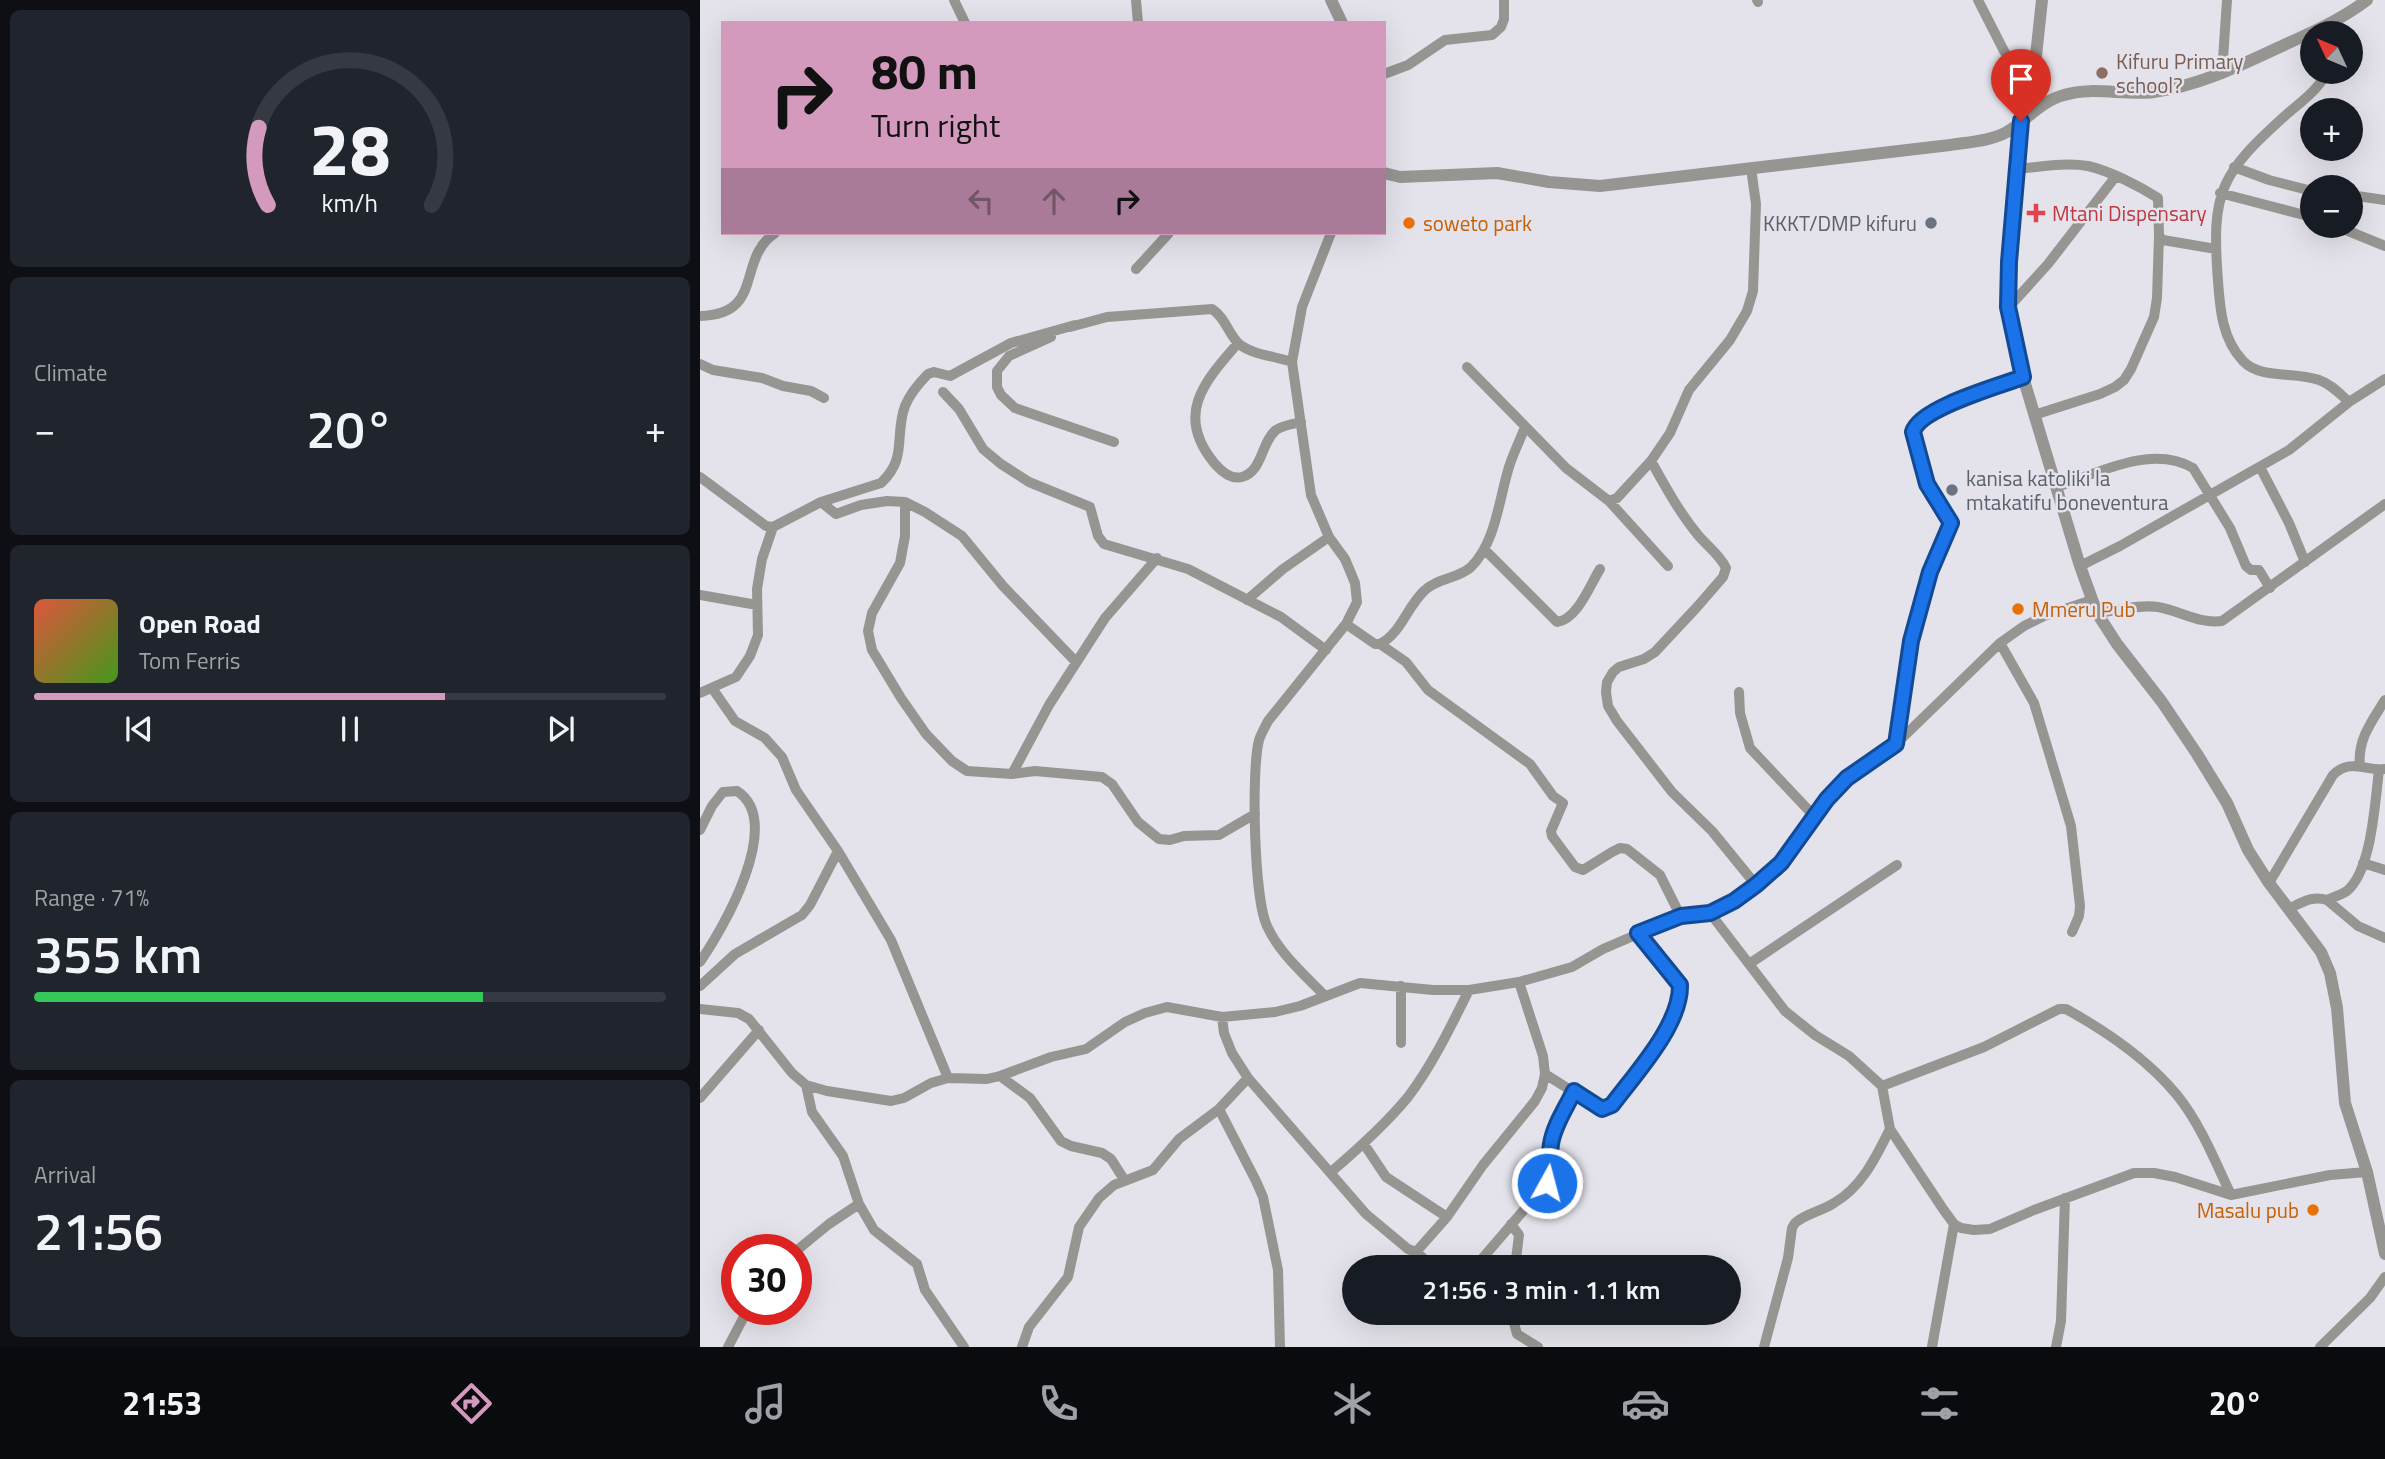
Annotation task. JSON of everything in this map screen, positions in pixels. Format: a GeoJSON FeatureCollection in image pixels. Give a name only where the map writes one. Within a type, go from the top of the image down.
{"type":"FeatureCollection","features":[{"type":"Feature","properties":{"kind":"street"},"geometry":{"type":"LineString","coordinates":[[954,0],[964,21]]}},
{"type":"Feature","properties":{"kind":"street"},"geometry":{"type":"LineString","coordinates":[[1136,0],[1138,21]]}},
{"type":"Feature","properties":{"kind":"street"},"geometry":{"type":"LineString","coordinates":[[1331,0],[1341,21]]}},
{"type":"Feature","properties":{"kind":"street"},"geometry":{"type":"LineString","coordinates":[[1386,73],[1408,65],[1444,40],[1492,35],[1501,27],[1504,19],[1504,0]]}},
{"type":"Feature","properties":{"kind":"street"},"geometry":{"type":"LineString","coordinates":[[1978,0],[2004,51],[2032,93]]}},
{"type":"Feature","properties":{"kind":"street"},"geometry":{"type":"LineString","coordinates":[[2034,110],[2032,93],[2042,0]]}},
{"type":"Feature","properties":{"kind":"street"},"geometry":{"type":"LineString","coordinates":[[2222,74],[2227,0]]}},
{"type":"Feature","properties":{"kind":"street"},"geometry":{"type":"LineString","coordinates":[[1386,174],[1400,177],[1497,173],[1549,182],[1600,186],[1961,144],[1992,138],[2006,132],[2053,98],[2069,93],[2151,92],[2185,86],[2222,74],[2337,19],[2367,0]]}},
{"type":"Feature","properties":{"kind":"street"},"geometry":{"type":"LineString","coordinates":[[2319,84],[2234,167],[2220,193],[2216,219],[2216,249],[2225,331],[2242,360],[2256,370],[2318,379],[2349,402]]}},
{"type":"Feature","properties":{"kind":"street"},"geometry":{"type":"LineString","coordinates":[[2021,121],[2009,262],[2008,307],[2023,377],[2080,566],[2098,613],[2117,644],[2162,702],[2197,754],[2227,803],[2248,850],[2269,883],[2321,952],[2330,973],[2337,1008],[2345,1103],[2367,1172],[2385,1252]]}},
{"type":"Feature","properties":{"kind":"street"},"geometry":{"type":"LineString","coordinates":[[2017,169],[2090,166],[2158,198],[2157,298],[2154,317],[2131,369],[2115,387],[2034,415]]}},
{"type":"Feature","properties":{"kind":"street"},"geometry":{"type":"LineString","coordinates":[[2234,167],[2300,188]]}},
{"type":"Feature","properties":{"kind":"street"},"geometry":{"type":"LineString","coordinates":[[1609,501],[1618,498],[1651,461],[1670,433],[1689,390],[1730,340],[1752,299],[1756,204],[1751,168]]}},
{"type":"Feature","properties":{"kind":"street"},"geometry":{"type":"LineString","coordinates":[[2008,307],[2048,264],[2116,176]]}},
{"type":"Feature","properties":{"kind":"street"},"geometry":{"type":"LineString","coordinates":[[2220,193],[2300,214]]}},
{"type":"Feature","properties":{"kind":"street"},"geometry":{"type":"LineString","coordinates":[[2363,197],[2385,200]]}},
{"type":"Feature","properties":{"kind":"street"},"geometry":{"type":"LineString","coordinates":[[700,317],[718,316],[731,310],[742,299],[760,248],[772,235]]}},
{"type":"Feature","properties":{"kind":"street"},"geometry":{"type":"LineString","coordinates":[[1136,269],[1167,235]]}},
{"type":"Feature","properties":{"kind":"street"},"geometry":{"type":"LineString","coordinates":[[1325,996],[1273,938],[1266,925],[1260,907],[1255,814],[1259,739],[1268,721],[1346,624],[1357,602],[1354,583],[1345,559],[1329,537],[1311,495],[1292,362],[1302,307],[1330,235]]}},
{"type":"Feature","properties":{"kind":"street"},"geometry":{"type":"LineString","coordinates":[[2159,236],[2168,243],[2216,249]]}},
{"type":"Feature","properties":{"kind":"street"},"geometry":{"type":"LineString","coordinates":[[2363,237],[2385,246]]}},
{"type":"Feature","properties":{"kind":"street"},"geometry":{"type":"LineString","coordinates":[[700,477],[766,526],[773,527],[821,502],[881,483],[888,477],[900,454],[905,405],[928,374],[934,372],[950,376],[1011,343],[1107,317],[1213,309],[1220,314],[1238,343],[1251,351],[1292,362]]}},
{"type":"Feature","properties":{"kind":"street"},"geometry":{"type":"LineString","coordinates":[[1075,325],[1009,356],[998,371],[997,387],[1001,395],[1015,408],[1114,442]]}},
{"type":"Feature","properties":{"kind":"street"},"geometry":{"type":"LineString","coordinates":[[1238,343],[1212,372],[1196,408],[1194,424],[1197,437],[1216,465],[1233,478],[1247,474],[1255,467],[1276,430],[1301,422]]}},
{"type":"Feature","properties":{"kind":"street"},"geometry":{"type":"LineString","coordinates":[[700,364],[713,370],[762,378],[783,386],[811,391],[824,398]]}},
{"type":"Feature","properties":{"kind":"street"},"geometry":{"type":"LineString","coordinates":[[1467,367],[1566,468],[1609,501],[1668,566]]}},
{"type":"Feature","properties":{"kind":"street"},"geometry":{"type":"LineString","coordinates":[[1896,744],[1911,641],[1930,572],[1951,523],[1927,484],[1913,432],[1915,424],[1923,416],[1939,408],[2023,377]]}},
{"type":"Feature","properties":{"kind":"street"},"geometry":{"type":"LineString","coordinates":[[2080,566],[2289,450],[2349,402],[2385,379]]}},
{"type":"Feature","properties":{"kind":"street"},"geometry":{"type":"LineString","coordinates":[[943,392],[959,409],[983,449],[1000,464],[1029,482],[1090,507],[1098,536],[1104,544],[1188,569],[1281,617],[1326,650]]}},
{"type":"Feature","properties":{"kind":"street"},"geometry":{"type":"LineString","coordinates":[[1380,644],[1394,633],[1426,589],[1469,569],[1484,549],[1510,465],[1525,427]]}},
{"type":"Feature","properties":{"kind":"street"},"geometry":{"type":"LineString","coordinates":[[2057,487],[2147,458],[2173,460],[2193,468],[2231,528],[2246,566],[2251,570],[2259,570],[2270,588]]}},
{"type":"Feature","properties":{"kind":"street"},"geometry":{"type":"LineString","coordinates":[[1651,461],[1698,535],[1723,561],[1726,568],[1723,577],[1698,607],[1654,652],[1644,659],[1619,667],[1609,677],[1606,692],[1608,706],[1672,792],[1712,831],[1756,885]]}},
{"type":"Feature","properties":{"kind":"street"},"geometry":{"type":"LineString","coordinates":[[2260,467],[2305,562]]}},
{"type":"Feature","properties":{"kind":"street"},"geometry":{"type":"LineString","coordinates":[[821,502],[836,514],[873,502],[905,502],[962,537],[1003,586],[1076,662]]}},
{"type":"Feature","properties":{"kind":"street"},"geometry":{"type":"LineString","coordinates":[[905,502],[905,536],[900,563],[872,614],[868,631],[872,650],[926,734],[952,761],[967,771],[1012,774],[1035,772],[1102,778],[1112,784],[1138,822],[1159,839],[1219,835],[1255,814]]}},
{"type":"Feature","properties":{"kind":"street"},"geometry":{"type":"LineString","coordinates":[[2098,613],[2155,607],[2208,623],[2222,621],[2385,504]]}},
{"type":"Feature","properties":{"kind":"street"},"geometry":{"type":"LineString","coordinates":[[700,693],[736,677],[750,656],[758,635],[757,606],[762,559],[773,527]]}},
{"type":"Feature","properties":{"kind":"street"},"geometry":{"type":"LineString","coordinates":[[1247,600],[1283,569],[1329,537]]}},
{"type":"Feature","properties":{"kind":"street"},"geometry":{"type":"LineString","coordinates":[[1484,549],[1557,622],[1566,619],[1574,610],[1600,569]]}},
{"type":"Feature","properties":{"kind":"street"},"geometry":{"type":"LineString","coordinates":[[1012,774],[1049,705],[1105,618],[1157,558]]}},
{"type":"Feature","properties":{"kind":"street"},"geometry":{"type":"LineString","coordinates":[[700,595],[757,606]]}},
{"type":"Feature","properties":{"kind":"street"},"geometry":{"type":"LineString","coordinates":[[700,1009],[738,1013],[749,1019],[792,1073],[806,1084],[827,1091],[891,1101],[948,1078],[978,1079],[1000,1076],[1051,1057],[1086,1049],[1125,1021],[1167,1007],[1222,1017],[1275,1012],[1300,1006],[1360,983],[1469,989],[1519,982],[1572,967],[1638,933],[1681,916],[1710,913],[1734,901],[1781,863],[1814,816],[1847,778],[1896,744],[2000,643],[2043,616],[2092,600]]}},
{"type":"Feature","properties":{"kind":"street"},"geometry":{"type":"LineString","coordinates":[[1346,624],[1406,662],[1428,690],[1530,764],[1553,796],[1563,803],[1551,831],[1575,867],[1583,870],[1612,852],[1627,849],[1660,875],[1681,916]]}},
{"type":"Feature","properties":{"kind":"street"},"geometry":{"type":"LineString","coordinates":[[2000,643],[2035,703],[2071,826],[2080,906],[2072,932]]}},
{"type":"Feature","properties":{"kind":"street"},"geometry":{"type":"LineString","coordinates":[[712,688],[735,721],[765,738],[782,757],[796,790],[838,851],[891,940],[948,1078]]}},
{"type":"Feature","properties":{"kind":"street"},"geometry":{"type":"LineString","coordinates":[[1739,692],[1740,713],[1750,748],[1814,816]]}},
{"type":"Feature","properties":{"kind":"street"},"geometry":{"type":"LineString","coordinates":[[2360,766],[2358,754],[2362,739],[2385,700]]}},
{"type":"Feature","properties":{"kind":"street"},"geometry":{"type":"LineString","coordinates":[[2269,883],[2333,775],[2344,766],[2382,769],[2363,863],[2356,881],[2347,890],[2327,900]]}},
{"type":"Feature","properties":{"kind":"street"},"geometry":{"type":"LineString","coordinates":[[700,830],[712,806],[723,792],[737,791],[749,802],[754,829],[751,860],[721,928],[700,962]]}},
{"type":"Feature","properties":{"kind":"street"},"geometry":{"type":"LineString","coordinates":[[700,986],[735,954],[802,915],[838,851]]}},
{"type":"Feature","properties":{"kind":"street"},"geometry":{"type":"LineString","coordinates":[[2363,863],[2385,870]]}},
{"type":"Feature","properties":{"kind":"street"},"geometry":{"type":"LineString","coordinates":[[1749,964],[1897,865]]}},
{"type":"Feature","properties":{"kind":"street"},"geometry":{"type":"LineString","coordinates":[[2288,909],[2313,898],[2327,900],[2358,926],[2385,938]]}},
{"type":"Feature","properties":{"kind":"street"},"geometry":{"type":"LineString","coordinates":[[1710,913],[1785,1011],[1815,1035],[1849,1056],[1882,1087],[1890,1129],[1954,1224],[1961,1228],[1990,1229],[2134,1173],[2175,1177],[2231,1195],[2330,1174],[2367,1172]]}},
{"type":"Feature","properties":{"kind":"street"},"geometry":{"type":"LineString","coordinates":[[1545,1074],[1602,1109],[1612,1105],[1666,1030],[1680,995],[1680,985],[1638,933]]}},
{"type":"Feature","properties":{"kind":"street"},"geometry":{"type":"LineString","coordinates":[[1416,1252],[1447,1217],[1542,1088],[1545,1074],[1543,1056],[1519,982]]}},
{"type":"Feature","properties":{"kind":"street"},"geometry":{"type":"LineString","coordinates":[[1401,986],[1401,1044]]}},
{"type":"Feature","properties":{"kind":"street"},"geometry":{"type":"LineString","coordinates":[[1331,1172],[1364,1144],[1408,1096],[1433,1059],[1469,989]]}},
{"type":"Feature","properties":{"kind":"street"},"geometry":{"type":"LineString","coordinates":[[1882,1087],[1984,1047],[2059,1009],[2066,1009],[2138,1057],[2164,1081],[2195,1123],[2231,1195]]}},
{"type":"Feature","properties":{"kind":"street"},"geometry":{"type":"LineString","coordinates":[[1222,1017],[1224,1033],[1232,1053],[1248,1079],[1366,1214],[1408,1249],[1420,1255]]}},
{"type":"Feature","properties":{"kind":"street"},"geometry":{"type":"LineString","coordinates":[[700,1098],[760,1030]]}},
{"type":"Feature","properties":{"kind":"street"},"geometry":{"type":"LineString","coordinates":[[1000,1076],[1030,1098],[1061,1141],[1102,1153],[1111,1159],[1125,1181]]}},
{"type":"Feature","properties":{"kind":"street"},"geometry":{"type":"LineString","coordinates":[[1022,1347],[1029,1327],[1068,1277],[1079,1227],[1089,1210],[1114,1185],[1153,1170],[1179,1139],[1219,1109],[1248,1079]]}},
{"type":"Feature","properties":{"kind":"street"},"geometry":{"type":"LineString","coordinates":[[806,1084],[812,1112],[843,1156],[859,1204],[877,1234],[917,1264],[925,1290],[964,1347]]}},
{"type":"Feature","properties":{"kind":"street"},"geometry":{"type":"LineString","coordinates":[[1485,1255],[1547,1183],[1551,1169],[1551,1143],[1574,1091]]}},
{"type":"Feature","properties":{"kind":"street"},"geometry":{"type":"LineString","coordinates":[[1219,1109],[1263,1197],[1278,1270],[1280,1347]]}},
{"type":"Feature","properties":{"kind":"street"},"geometry":{"type":"LineString","coordinates":[[1764,1347],[1788,1258],[1792,1228],[1795,1223],[1847,1195],[1873,1163],[1890,1129]]}},
{"type":"Feature","properties":{"kind":"street"},"geometry":{"type":"LineString","coordinates":[[1364,1144],[1386,1177],[1447,1217]]}},
{"type":"Feature","properties":{"kind":"street"},"geometry":{"type":"LineString","coordinates":[[2056,1347],[2062,1321],[2065,1198]]}},
{"type":"Feature","properties":{"kind":"street"},"geometry":{"type":"LineString","coordinates":[[812,1238],[859,1204]]}},
{"type":"Feature","properties":{"kind":"street"},"geometry":{"type":"LineString","coordinates":[[1511,1224],[1519,1235],[1516,1255]]}},
{"type":"Feature","properties":{"kind":"street"},"geometry":{"type":"LineString","coordinates":[[1932,1347],[1954,1224]]}},
{"type":"Feature","properties":{"kind":"street"},"geometry":{"type":"LineString","coordinates":[[2320,1347],[2370,1298],[2385,1277]]}},
{"type":"Feature","properties":{"kind":"street"},"geometry":{"type":"LineString","coordinates":[[728,1347],[740,1325]]}},
{"type":"Feature","properties":{"kind":"street"},"geometry":{"type":"LineString","coordinates":[[1515,1325],[1517,1334],[1538,1347]]}},
{"type":"Feature","properties":{"kind":"place","name":"Kifuru Primary school?"},"geometry":{"type":"Point","coordinates":[2102,73]}},
{"type":"Feature","properties":{"kind":"place","name":"Mtani Dispensary"},"geometry":{"type":"Point","coordinates":[2036,213]}},
{"type":"Feature","properties":{"kind":"place","name":"soweto park"},"geometry":{"type":"Point","coordinates":[1409,223]}},
{"type":"Feature","properties":{"kind":"place","name":"KKKT/DMP kifuru"},"geometry":{"type":"Point","coordinates":[1931,223]}},
{"type":"Feature","properties":{"kind":"place","name":"kanisa katoliki la mtakatifu boneventura"},"geometry":{"type":"Point","coordinates":[1952,490]}},
{"type":"Feature","properties":{"kind":"place","name":"Mmeru Pub"},"geometry":{"type":"Point","coordinates":[2018,609]}},
{"type":"Feature","properties":{"kind":"place","name":"Masalu pub"},"geometry":{"type":"Point","coordinates":[2313,1210]}},
{"type":"Feature","properties":{"kind":"route"},"geometry":{"type":"LineString","coordinates":[[1547,1183],[1551,1169],[1551,1143],[1574,1091],[1602,1109],[1612,1105],[1666,1030],[1675,1010],[1680,985],[1638,933],[1681,916],[1710,913],[1734,901],[1756,885],[1781,863],[1827,799],[1847,778],[1896,744],[1911,641],[1930,572],[1951,523],[1927,484],[1913,432],[1915,424],[1923,416],[1939,408],[2023,377],[2008,307],[2012,218],[2021,121]]}}]}
